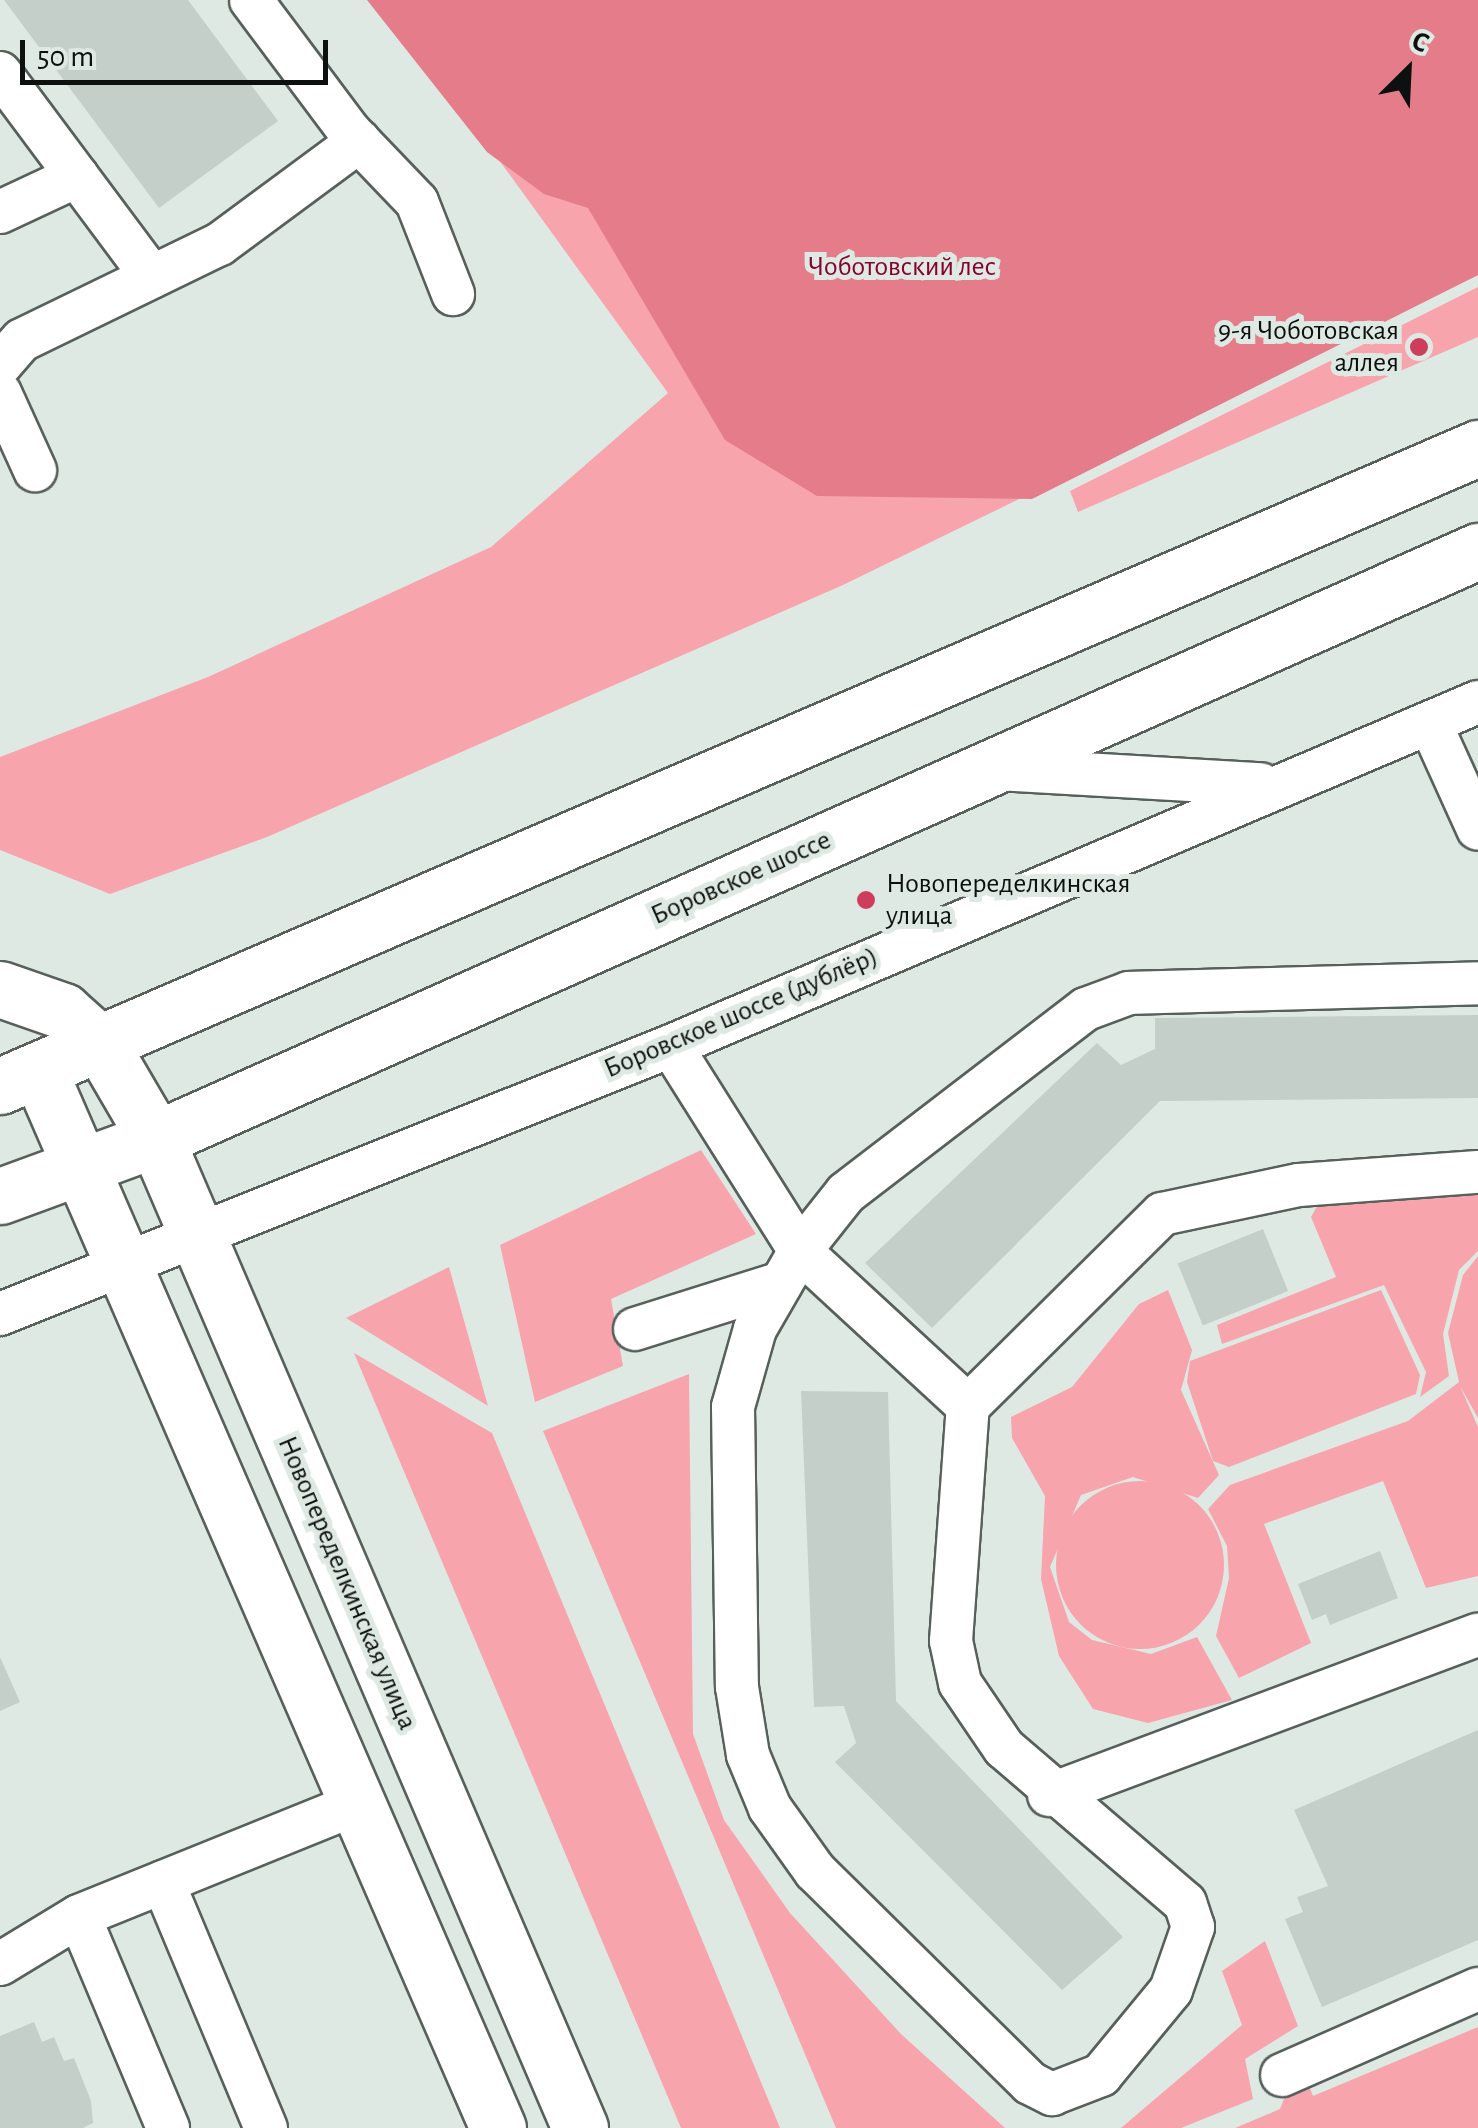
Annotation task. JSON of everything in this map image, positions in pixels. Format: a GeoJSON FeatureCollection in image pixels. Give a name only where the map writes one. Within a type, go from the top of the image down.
{"type":"FeatureCollection","features":[{"type":"Feature","properties":{"kind":"main road"},"geometry":{"type":"LineString","coordinates":[[498,2128],[361,1802],[84,1166],[20,1079],[1478,448]]}},
{"type":"Feature","properties":{"kind":"main road","name":"Боровское шоссе"},"geometry":{"type":"LineString","coordinates":[[0,1196],[156,1139],[997,769],[1478,551]]}},
{"type":"Feature","properties":{"kind":"main road"},"geometry":{"type":"LineString","coordinates":[[0,990],[63,1010],[102,1045]]}},
{"type":"Feature","properties":{"kind":"main road","name":"Новопеределкинская улица"},"geometry":{"type":"LineString","coordinates":[[102,1045],[156,1139],[201,1237],[580,2128]]}},
{"type":"Feature","properties":{"kind":"street"},"geometry":{"type":"LineString","coordinates":[[251,0],[359,141],[417,202],[453,294]]}},
{"type":"Feature","properties":{"kind":"street"},"geometry":{"type":"LineString","coordinates":[[0,73],[152,277]]}},
{"type":"Feature","properties":{"kind":"street"},"geometry":{"type":"LineString","coordinates":[[0,365],[22,340],[220,244],[359,141]]}},
{"type":"Feature","properties":{"kind":"street"},"geometry":{"type":"LineString","coordinates":[[0,212],[78,176]]}},
{"type":"Feature","properties":{"kind":"street"},"geometry":{"type":"LineString","coordinates":[[0,393],[35,470]]}},
{"type":"Feature","properties":{"kind":"street","name":"Боровское шоссе (дублёр)"},"geometry":{"type":"LineString","coordinates":[[0,1314],[201,1237],[671,1046],[1268,785],[1478,702]]}},
{"type":"Feature","properties":{"kind":"street"},"geometry":{"type":"LineString","coordinates":[[1430,723],[1478,829]]}},
{"type":"Feature","properties":{"kind":"street"},"geometry":{"type":"LineString","coordinates":[[997,769],[1268,785]]}},
{"type":"Feature","properties":{"kind":"street"},"geometry":{"type":"LineString","coordinates":[[1478,983],[1129,993],[1086,1009],[846,1194],[790,1267],[739,1371],[730,1436],[737,1687],[748,1754],[770,1808],[815,1871],[1030,2083],[1068,2094],[1102,2076],[1171,1990],[1194,1926],[1185,1902],[1050,1795],[974,1712],[951,1641],[968,1406],[1162,1214],[1300,1185],[1478,1172]]}},
{"type":"Feature","properties":{"kind":"street"},"geometry":{"type":"LineString","coordinates":[[671,1046],[790,1267],[968,1406]]}},
{"type":"Feature","properties":{"kind":"street"},"geometry":{"type":"LineString","coordinates":[[634,1329],[790,1267]]}},
{"type":"Feature","properties":{"kind":"street"},"geometry":{"type":"LineString","coordinates":[[1050,1795],[1478,1635]]}},
{"type":"Feature","properties":{"kind":"street"},"geometry":{"type":"LineString","coordinates":[[0,1964],[79,1916],[361,1802]]}},
{"type":"Feature","properties":{"kind":"street"},"geometry":{"type":"LineString","coordinates":[[163,1882],[266,2128]]}},
{"type":"Feature","properties":{"kind":"street"},"geometry":{"type":"LineString","coordinates":[[79,1916],[168,2128]]}},
{"type":"Feature","properties":{"kind":"street"},"geometry":{"type":"LineString","coordinates":[[1282,2075],[1478,1990]]}},
{"type":"Feature","properties":{"kind":"green space","name":"Чоботовский лес"},"geometry":{"type":"Polygon","coordinates":[[[367,0],[1478,0],[1478,275],[1032,499],[817,496],[725,440],[588,208],[544,194],[487,152],[367,0]]]}},
{"type":"Feature","properties":{"kind":"green space","name":"Чоботовский лес"},"geometry":{"type":"Polygon","coordinates":[[[383,0],[1478,0],[1478,275],[843,585],[267,837],[110,894],[0,850],[0,757],[208,677],[491,547],[668,393],[383,0]]]}},
{"type":"Feature","properties":{"kind":"green space"},"geometry":{"type":"Polygon","coordinates":[[[1478,287],[1478,337],[1078,512],[1070,491],[1478,287]]]}},
{"type":"Feature","properties":{"kind":"green space"},"geometry":{"type":"Polygon","coordinates":[[[701,1150],[756,1234],[611,1299],[623,1366],[535,1402],[500,1245],[701,1150]]]}},
{"type":"Feature","properties":{"kind":"green space"},"geometry":{"type":"Polygon","coordinates":[[[1478,1187],[1478,1251],[1459,1270],[1443,1334],[1449,1376],[1420,1397],[1426,1372],[1384,1285],[1222,1344],[1217,1325],[1336,1277],[1311,1217],[1325,1192],[1478,1187]]]}},
{"type":"Feature","properties":{"kind":"green space"},"geometry":{"type":"Polygon","coordinates":[[[1478,1256],[1478,1418],[1460,1386],[1478,1427],[1478,1576],[1426,1588],[1383,1481],[1264,1524],[1311,1643],[1239,1678],[1216,1636],[1229,1578],[1227,1546],[1208,1509],[1230,1485],[1408,1421],[1459,1382],[1448,1333],[1463,1275],[1478,1256]]]}},
{"type":"Feature","properties":{"kind":"green space"},"geometry":{"type":"Polygon","coordinates":[[[449,1267],[488,1406],[346,1318],[449,1267]]]}},
{"type":"Feature","properties":{"kind":"green space"},"geometry":{"type":"Polygon","coordinates":[[[1168,1290],[1192,1350],[1181,1390],[1219,1475],[1198,1498],[1133,1477],[1081,1495],[1050,1567],[1069,1622],[1092,1640],[1151,1654],[1197,1637],[1232,1700],[1148,1723],[1093,1709],[1059,1656],[1041,1579],[1045,1496],[1012,1438],[1011,1417],[1072,1387],[1139,1304],[1168,1290]]]}},
{"type":"Feature","properties":{"kind":"green space"},"geometry":{"type":"Polygon","coordinates":[[[1381,1290],[1420,1375],[1416,1394],[1229,1467],[1213,1461],[1187,1382],[1190,1361],[1381,1290]]]}},
{"type":"Feature","properties":{"kind":"green space"},"geometry":{"type":"Polygon","coordinates":[[[354,1353],[492,1433],[780,2128],[681,2128],[354,1353]]]}},
{"type":"Feature","properties":{"kind":"green space"},"geometry":{"type":"Polygon","coordinates":[[[689,1374],[693,1734],[724,1820],[790,1913],[901,2034],[1005,2128],[836,2128],[543,1431],[689,1374]]]}},
{"type":"Feature","properties":{"kind":"green space"},"geometry":{"type":"Polygon","coordinates":[[[1140,1481],[1172,1488],[1199,1506],[1217,1533],[1224,1565],[1217,1597],[1199,1624],[1172,1642],[1140,1649],[1108,1642],[1081,1624],[1063,1597],[1056,1565],[1063,1533],[1081,1506],[1108,1488],[1140,1481]]]}},
{"type":"Feature","properties":{"kind":"green space"},"geometry":{"type":"Polygon","coordinates":[[[1265,1941],[1298,2026],[1245,2059],[1253,2099],[1181,2128],[1121,2128],[1242,2025],[1222,1971],[1265,1941]]]}},
{"type":"Feature","properties":{"kind":"green space"},"geometry":{"type":"Polygon","coordinates":[[[1478,2027],[1478,2128],[1235,2128],[1280,2109],[1289,2086],[1306,2079],[1313,2096],[1478,2027]]]}},
{"type":"Feature","properties":{"kind":"building"},"geometry":{"type":"Polygon","coordinates":[[[4,0],[188,0],[278,121],[159,208],[4,0]]]}},
{"type":"Feature","properties":{"kind":"building"},"geometry":{"type":"Polygon","coordinates":[[[1478,1015],[1478,1098],[1160,1101],[932,1328],[865,1263],[1097,1043],[1121,1065],[1155,1049],[1155,1018],[1478,1015]]]}},
{"type":"Feature","properties":{"kind":"building"},"geometry":{"type":"Polygon","coordinates":[[[1263,1229],[1288,1291],[1203,1326],[1178,1263],[1263,1229]]]}},
{"type":"Feature","properties":{"kind":"building"},"geometry":{"type":"Polygon","coordinates":[[[801,1391],[888,1392],[896,1701],[1123,1937],[1062,1990],[835,1762],[856,1743],[844,1706],[814,1707],[801,1391]]]}},
{"type":"Feature","properties":{"kind":"building"},"geometry":{"type":"Polygon","coordinates":[[[1380,1551],[1398,1598],[1330,1625],[1326,1614],[1312,1620],[1298,1584],[1380,1551]]]}},
{"type":"Feature","properties":{"kind":"building"},"geometry":{"type":"Polygon","coordinates":[[[0,1657],[20,1702],[0,1711],[0,1657]]]}},
{"type":"Feature","properties":{"kind":"building"},"geometry":{"type":"Polygon","coordinates":[[[1478,1730],[1478,1940],[1322,2007],[1285,1919],[1303,1912],[1297,1897],[1328,1886],[1294,1810],[1478,1730]]]}},
{"type":"Feature","properties":{"kind":"building"},"geometry":{"type":"Polygon","coordinates":[[[34,2022],[42,2042],[54,2037],[64,2061],[74,2058],[91,2101],[93,2123],[83,2128],[0,2128],[0,2036],[34,2022]]]}},
{"type":"Feature","properties":{"kind":"place","name":"9-я Чоботовская аллея"},"geometry":{"type":"Point","coordinates":[1419,347]}},
{"type":"Feature","properties":{"kind":"place","name":"Новопеределкинская улица"},"geometry":{"type":"Point","coordinates":[866,900]}}]}
